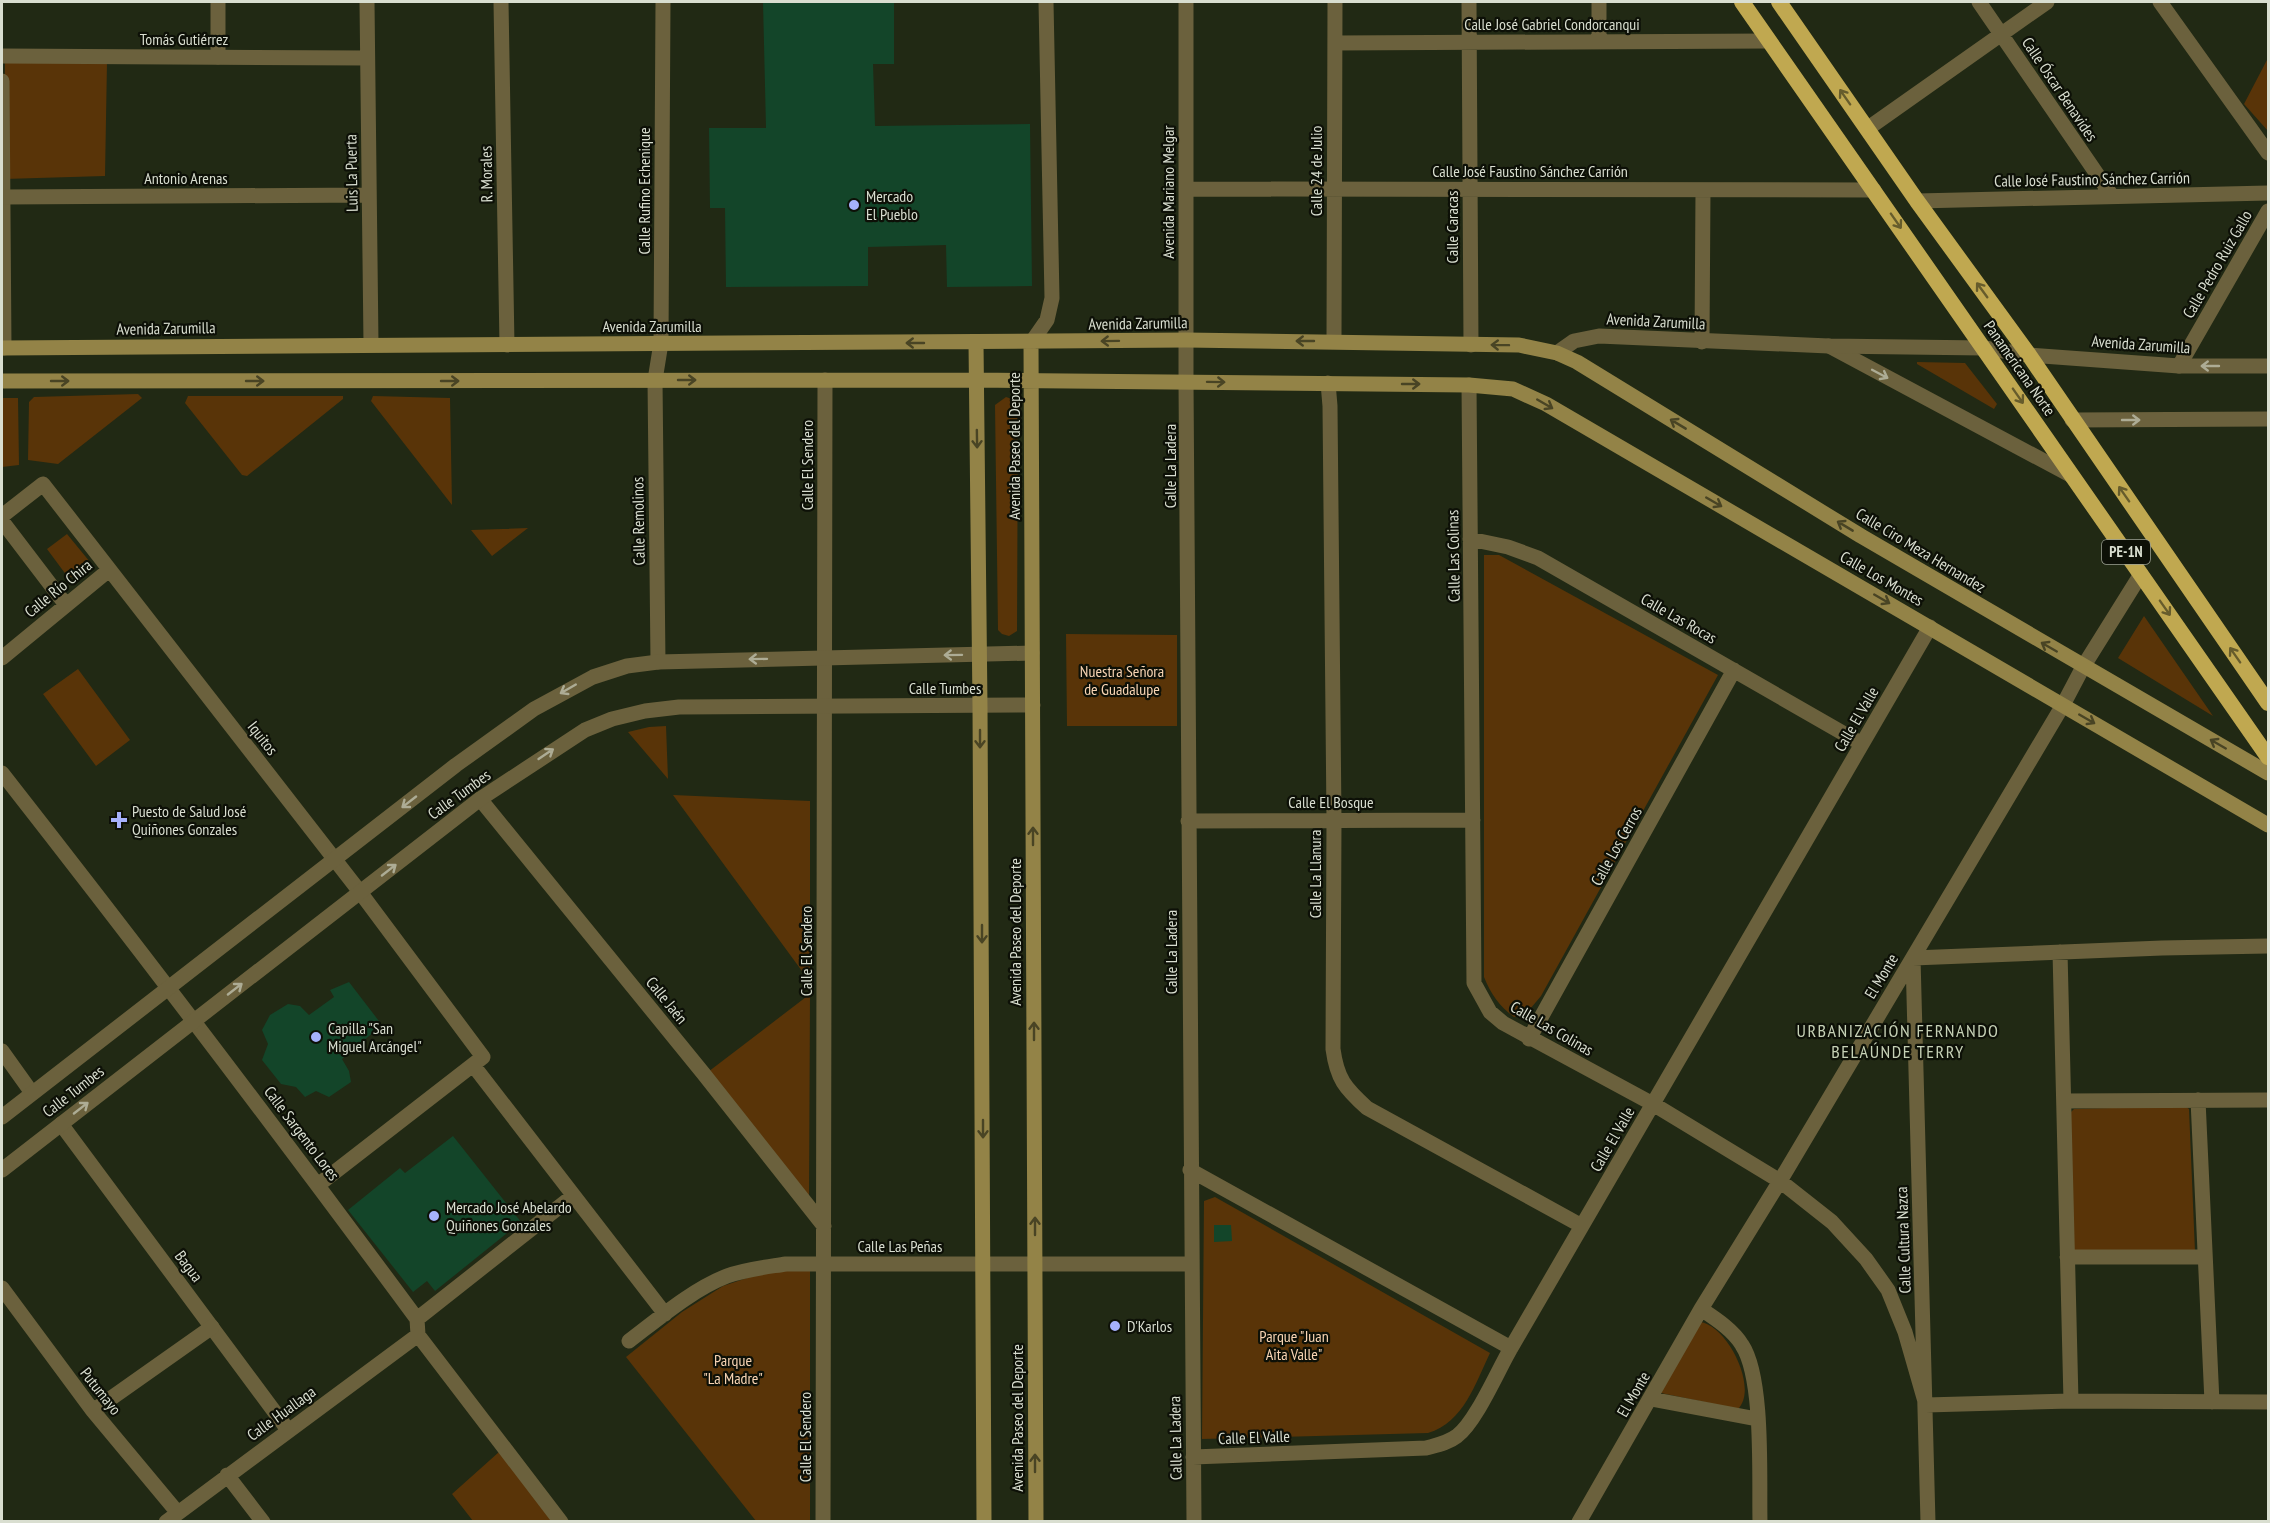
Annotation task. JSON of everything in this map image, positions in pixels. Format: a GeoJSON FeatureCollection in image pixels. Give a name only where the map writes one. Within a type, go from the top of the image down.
{"type":"FeatureCollection","features":[{"type":"Feature","properties":{"kind":"highway","name":"Panamericana Norte"},"geometry":{"type":"LineString","coordinates":[[1742,2],[2268,757]]}},
{"type":"Feature","properties":{"kind":"highway","name":"Panamericana Norte"},"geometry":{"type":"LineString","coordinates":[[1779,2],[1917,201],[2029,355],[2268,703]]}},
{"type":"Feature","properties":{"kind":"main road","name":"Avenida Zarumilla"},"geometry":{"type":"LineString","coordinates":[[3,348],[371,344],[1031,343],[1186,340],[1519,345],[1557,353]]}},
{"type":"Feature","properties":{"kind":"main road","name":"Avenida Paseo del Deporte"},"geometry":{"type":"LineString","coordinates":[[976,343],[980,654],[984,1521]]}},
{"type":"Feature","properties":{"kind":"main road","name":"Avenida Paseo del Deporte"},"geometry":{"type":"LineString","coordinates":[[1031,343],[1036,1521]]}},
{"type":"Feature","properties":{"kind":"main road","name":"Calle Ciro Meza Hernandez"},"geometry":{"type":"LineString","coordinates":[[1557,353],[1577,362],[1861,536],[2268,773]]}},
{"type":"Feature","properties":{"kind":"main road"},"geometry":{"type":"LineString","coordinates":[[2,381],[977,380],[1469,385]]}},
{"type":"Feature","properties":{"kind":"main road","name":"Calle Los Montes"},"geometry":{"type":"LineString","coordinates":[[1469,385],[1513,389],[1531,396],[2268,825]]}},
{"type":"Feature","properties":{"kind":"street"},"geometry":{"type":"LineString","coordinates":[[218,2],[218,57]]}},
{"type":"Feature","properties":{"kind":"street","name":"Luis La Puerta"},"geometry":{"type":"LineString","coordinates":[[367,2],[371,344]]}},
{"type":"Feature","properties":{"kind":"street","name":"R. Morales"},"geometry":{"type":"LineString","coordinates":[[501,2],[507,345]]}},
{"type":"Feature","properties":{"kind":"street","name":"Calle Rufino Echenique"},"geometry":{"type":"LineString","coordinates":[[655,380],[662,343],[663,2]]}},
{"type":"Feature","properties":{"kind":"street"},"geometry":{"type":"LineString","coordinates":[[1031,343],[1047,320],[1052,298],[1046,2]]}},
{"type":"Feature","properties":{"kind":"street","name":"Avenida Mariano Melgar"},"geometry":{"type":"LineString","coordinates":[[1186,2],[1186,382]]}},
{"type":"Feature","properties":{"kind":"street","name":"Calle 24 de Julio"},"geometry":{"type":"LineString","coordinates":[[1334,341],[1335,2]]}},
{"type":"Feature","properties":{"kind":"street","name":"Calle Caracas"},"geometry":{"type":"LineString","coordinates":[[1469,2],[1471,345]]}},
{"type":"Feature","properties":{"kind":"street"},"geometry":{"type":"LineString","coordinates":[[1599,2],[1599,42]]}},
{"type":"Feature","properties":{"kind":"street","name":"Calle Óscar Benavides"},"geometry":{"type":"LineString","coordinates":[[1979,2],[2112,196]]}},
{"type":"Feature","properties":{"kind":"street"},"geometry":{"type":"LineString","coordinates":[[1867,129],[2047,2]]}},
{"type":"Feature","properties":{"kind":"street"},"geometry":{"type":"LineString","coordinates":[[2160,2],[2268,153]]}},
{"type":"Feature","properties":{"kind":"street","name":"Calle José Gabriel Condorcanqui"},"geometry":{"type":"LineString","coordinates":[[1335,43],[1769,41]]}},
{"type":"Feature","properties":{"kind":"street","name":"Tomás Gutiérrez"},"geometry":{"type":"LineString","coordinates":[[2,56],[367,58]]}},
{"type":"Feature","properties":{"kind":"street"},"geometry":{"type":"LineString","coordinates":[[2,81],[3,348]]}},
{"type":"Feature","properties":{"kind":"street","name":"Calle José Faustino Sánchez Carrión"},"geometry":{"type":"LineString","coordinates":[[1186,189],[1874,190]]}},
{"type":"Feature","properties":{"kind":"street"},"geometry":{"type":"LineString","coordinates":[[1702,342],[1703,190]]}},
{"type":"Feature","properties":{"kind":"street","name":"Calle José Faustino Sánchez Carrión"},"geometry":{"type":"LineString","coordinates":[[1917,201],[2268,192]]}},
{"type":"Feature","properties":{"kind":"street","name":"Antonio Arenas"},"geometry":{"type":"LineString","coordinates":[[3,197],[369,195]]}},
{"type":"Feature","properties":{"kind":"street","name":"Calle Pedro Ruiz Gallo"},"geometry":{"type":"LineString","coordinates":[[2179,366],[2268,210]]}},
{"type":"Feature","properties":{"kind":"street","name":"Avenida Zarumilla"},"geometry":{"type":"LineString","coordinates":[[1557,353],[1574,341],[1599,336],[1828,346],[1984,348],[2029,355],[2179,366],[2268,366]]}},
{"type":"Feature","properties":{"kind":"street"},"geometry":{"type":"LineString","coordinates":[[1828,346],[2074,477]]}},
{"type":"Feature","properties":{"kind":"street","name":"Calle Remolinos"},"geometry":{"type":"LineString","coordinates":[[655,380],[658,662]]}},
{"type":"Feature","properties":{"kind":"street","name":"Calle El Sendero"},"geometry":{"type":"LineString","coordinates":[[823,1521],[825,380]]}},
{"type":"Feature","properties":{"kind":"street","name":"Calle La Ladera"},"geometry":{"type":"LineString","coordinates":[[1186,382],[1194,1521]]}},
{"type":"Feature","properties":{"kind":"street","name":"Calle La Llanura"},"geometry":{"type":"LineString","coordinates":[[1328,383],[1334,820],[1333,1049],[1336,1070],[1346,1089],[1367,1108],[1582,1226]]}},
{"type":"Feature","properties":{"kind":"street","name":"Calle Las Colinas"},"geometry":{"type":"LineString","coordinates":[[1469,385],[1474,983],[1490,1012],[1503,1023],[1653,1104],[1780,1181],[1832,1222],[1866,1259],[1888,1290],[1905,1332],[1926,1405]]}},
{"type":"Feature","properties":{"kind":"street"},"geometry":{"type":"LineString","coordinates":[[2072,420],[2268,419]]}},
{"type":"Feature","properties":{"kind":"street","name":"Iquitos"},"geometry":{"type":"LineString","coordinates":[[66,605],[2,519],[43,484],[360,892],[573,1196],[664,1314]]}},
{"type":"Feature","properties":{"kind":"street","name":"Calle Las Rocas"},"geometry":{"type":"LineString","coordinates":[[1470,539],[1508,547],[1538,558],[1862,744]]}},
{"type":"Feature","properties":{"kind":"street","name":"Calle Río Chira"},"geometry":{"type":"LineString","coordinates":[[2,658],[109,570]]}},
{"type":"Feature","properties":{"kind":"street","name":"El Monte"},"geometry":{"type":"LineString","coordinates":[[1579,1521],[1701,1309],[1780,1181],[2141,574]]}},
{"type":"Feature","properties":{"kind":"street","name":"Calle El Valle"},"geometry":{"type":"LineString","coordinates":[[1193,1457],[1426,1448],[1445,1443],[1458,1436],[1472,1418],[1510,1348],[1930,627]]}},
{"type":"Feature","properties":{"kind":"street","name":"Calle Tumbes"},"geometry":{"type":"LineString","coordinates":[[2,1117],[456,765],[534,709],[593,677],[627,666],[658,662],[1032,653]]}},
{"type":"Feature","properties":{"kind":"street","name":"Calle Los Cerros"},"geometry":{"type":"LineString","coordinates":[[1529,1039],[1734,670]]}},
{"type":"Feature","properties":{"kind":"street","name":"Calle Tumbes"},"geometry":{"type":"LineString","coordinates":[[2,1170],[480,799],[585,730],[612,719],[645,711],[680,707],[1033,705]]}},
{"type":"Feature","properties":{"kind":"street","name":"Calle Sargento Lores"},"geometry":{"type":"LineString","coordinates":[[2,773],[170,988],[417,1319]]}},
{"type":"Feature","properties":{"kind":"street","name":"Calle Jaén"},"geometry":{"type":"LineString","coordinates":[[480,799],[824,1226]]}},
{"type":"Feature","properties":{"kind":"street","name":"Calle El Bosque"},"geometry":{"type":"LineString","coordinates":[[1188,821],[1473,820]]}},
{"type":"Feature","properties":{"kind":"street"},"geometry":{"type":"LineString","coordinates":[[1913,958],[2268,946]]}},
{"type":"Feature","properties":{"kind":"street"},"geometry":{"type":"LineString","coordinates":[[2060,952],[2071,1401]]}},
{"type":"Feature","properties":{"kind":"street","name":"Calle Cultura Nazca"},"geometry":{"type":"LineString","coordinates":[[1913,958],[1928,1521]]}},
{"type":"Feature","properties":{"kind":"street"},"geometry":{"type":"LineString","coordinates":[[2,1051],[32,1093]]}},
{"type":"Feature","properties":{"kind":"street"},"geometry":{"type":"LineString","coordinates":[[318,1185],[478,1061]]}},
{"type":"Feature","properties":{"kind":"street"},"geometry":{"type":"LineString","coordinates":[[2198,1100],[2212,1402]]}},
{"type":"Feature","properties":{"kind":"street"},"geometry":{"type":"LineString","coordinates":[[2064,1101],[2268,1100]]}},
{"type":"Feature","properties":{"kind":"street","name":"Bagua"},"geometry":{"type":"LineString","coordinates":[[61,1124],[288,1430]]}},
{"type":"Feature","properties":{"kind":"street"},"geometry":{"type":"LineString","coordinates":[[1190,1170],[1510,1348]]}},
{"type":"Feature","properties":{"kind":"street"},"geometry":{"type":"LineString","coordinates":[[561,1521],[418,1335],[417,1319],[573,1196]]}},
{"type":"Feature","properties":{"kind":"street"},"geometry":{"type":"LineString","coordinates":[[2067,1257],[2205,1257]]}},
{"type":"Feature","properties":{"kind":"street","name":"Calle Las Peñas"},"geometry":{"type":"LineString","coordinates":[[629,1341],[680,1303],[726,1276],[786,1264],[1191,1264]]}},
{"type":"Feature","properties":{"kind":"street","name":"Putumayo"},"geometry":{"type":"LineString","coordinates":[[2,1288],[172,1517]]}},
{"type":"Feature","properties":{"kind":"street"},"geometry":{"type":"LineString","coordinates":[[1701,1309],[1735,1336],[1747,1353],[1755,1381],[1760,1521]]}},
{"type":"Feature","properties":{"kind":"street"},"geometry":{"type":"LineString","coordinates":[[93,1411],[212,1327]]}},
{"type":"Feature","properties":{"kind":"street","name":"Calle Huallaga"},"geometry":{"type":"LineString","coordinates":[[172,1517],[418,1335]]}},
{"type":"Feature","properties":{"kind":"street"},"geometry":{"type":"LineString","coordinates":[[1651,1398],[1757,1419]]}},
{"type":"Feature","properties":{"kind":"street"},"geometry":{"type":"LineString","coordinates":[[1926,1405],[2071,1401],[2268,1402]]}},
{"type":"Feature","properties":{"kind":"street"},"geometry":{"type":"LineString","coordinates":[[227,1475],[263,1521]]}},
{"type":"Feature","properties":{"kind":"green space"},"geometry":{"type":"Polygon","coordinates":[[[5,58],[107,62],[105,176],[4,179],[5,58]]]}},
{"type":"Feature","properties":{"kind":"green space"},"geometry":{"type":"Polygon","coordinates":[[[2268,58],[2268,131],[2244,104],[2268,58]]]}},
{"type":"Feature","properties":{"kind":"green space"},"geometry":{"type":"Polygon","coordinates":[[[1917,362],[1965,363],[1997,404],[1994,409],[1917,362]]]}},
{"type":"Feature","properties":{"kind":"green space"},"geometry":{"type":"Polygon","coordinates":[[[138,394],[142,398],[58,464],[28,460],[29,402],[34,397],[138,394]]]}},
{"type":"Feature","properties":{"kind":"green space"},"geometry":{"type":"Polygon","coordinates":[[[188,396],[343,396],[343,399],[247,476],[242,475],[185,403],[188,396]]]}},
{"type":"Feature","properties":{"kind":"green space"},"geometry":{"type":"Polygon","coordinates":[[[373,396],[450,398],[452,505],[371,401],[373,396]]]}},
{"type":"Feature","properties":{"kind":"green space"},"geometry":{"type":"Polygon","coordinates":[[[1006,397],[1018,401],[1017,631],[1009,636],[998,630],[995,405],[1006,397]]]}},
{"type":"Feature","properties":{"kind":"green space"},"geometry":{"type":"Polygon","coordinates":[[[2,398],[18,398],[19,465],[2,467],[2,398]]]}},
{"type":"Feature","properties":{"kind":"green space"},"geometry":{"type":"Polygon","coordinates":[[[528,528],[492,556],[471,530],[528,528]]]}},
{"type":"Feature","properties":{"kind":"green space"},"geometry":{"type":"Polygon","coordinates":[[[67,534],[90,562],[72,577],[67,576],[47,549],[67,534]]]}},
{"type":"Feature","properties":{"kind":"green space"},"geometry":{"type":"Polygon","coordinates":[[[1484,555],[1499,555],[1718,675],[1541,996],[1525,1015],[1514,1017],[1496,999],[1484,977],[1484,555]]]}},
{"type":"Feature","properties":{"kind":"green space"},"geometry":{"type":"Polygon","coordinates":[[[2144,616],[2213,716],[2118,658],[2144,616]]]}},
{"type":"Feature","properties":{"kind":"green space","name":"Nuestra Señora de Guadalupe"},"geometry":{"type":"Polygon","coordinates":[[[1066,634],[1177,635],[1177,726],[1067,726],[1066,634]]]}},
{"type":"Feature","properties":{"kind":"green space"},"geometry":{"type":"Polygon","coordinates":[[[78,669],[130,740],[96,766],[43,694],[78,669]]]}},
{"type":"Feature","properties":{"kind":"green space"},"geometry":{"type":"Polygon","coordinates":[[[666,726],[668,779],[628,732],[666,726]]]}},
{"type":"Feature","properties":{"kind":"green space"},"geometry":{"type":"Polygon","coordinates":[[[673,795],[810,801],[810,982],[673,795]]]}},
{"type":"Feature","properties":{"kind":"green space"},"geometry":{"type":"Polygon","coordinates":[[[810,994],[809,1207],[704,1075],[810,994]]]}},
{"type":"Feature","properties":{"kind":"green space"},"geometry":{"type":"Polygon","coordinates":[[[2185,1106],[2189,1109],[2195,1252],[2074,1252],[2070,1113],[2074,1109],[2185,1106]]]}},
{"type":"Feature","properties":{"kind":"green space","name":"Parque \"Juan Aita Valle\""},"geometry":{"type":"Polygon","coordinates":[[[1215,1197],[1490,1353],[1467,1400],[1451,1420],[1428,1433],[1202,1439],[1204,1201],[1215,1197]]]}},
{"type":"Feature","properties":{"kind":"green space","name":"Parque \"La Madre\""},"geometry":{"type":"Polygon","coordinates":[[[810,1270],[810,1521],[756,1521],[626,1357],[682,1312],[723,1286],[759,1274],[810,1270]]]}},
{"type":"Feature","properties":{"kind":"green space"},"geometry":{"type":"Polygon","coordinates":[[[1700,1322],[1720,1334],[1737,1359],[1745,1387],[1744,1399],[1738,1409],[1661,1393],[1700,1322]]]}},
{"type":"Feature","properties":{"kind":"green space"},"geometry":{"type":"Polygon","coordinates":[[[499,1452],[558,1521],[473,1521],[452,1494],[499,1452]]]}},
{"type":"Feature","properties":{"kind":"building"},"geometry":{"type":"Polygon","coordinates":[[[763,2],[894,2],[894,64],[873,64],[875,126],[1030,124],[1032,286],[947,287],[946,245],[868,247],[868,286],[726,287],[725,208],[710,208],[709,128],[766,128],[763,2]]]}},
{"type":"Feature","properties":{"kind":"building","name":"Capilla \"San Miguel Arcángel\""},"geometry":{"type":"Polygon","coordinates":[[[349,982],[382,1025],[342,1059],[349,1071],[351,1082],[329,1097],[316,1091],[305,1097],[296,1087],[281,1084],[262,1060],[268,1044],[262,1030],[270,1015],[288,1004],[300,1006],[309,1015],[334,997],[330,990],[349,982]]]}},
{"type":"Feature","properties":{"kind":"building","name":"Mercado José Abelardo Quiñones Gonzales"},"geometry":{"type":"Polygon","coordinates":[[[453,1136],[521,1222],[435,1291],[427,1281],[413,1292],[348,1210],[400,1168],[405,1173],[453,1136]]]}},
{"type":"Feature","properties":{"kind":"building"},"geometry":{"type":"Polygon","coordinates":[[[1214,1225],[1231,1225],[1232,1241],[1214,1242],[1214,1225]]]}},
{"type":"Feature","properties":{"kind":"place","name":"Mercado El Pueblo"},"geometry":{"type":"Point","coordinates":[854,205]}},
{"type":"Feature","properties":{"kind":"place","name":"Puesto de Salud José Quiñones Gonzales"},"geometry":{"type":"Point","coordinates":[119,820]}},
{"type":"Feature","properties":{"kind":"place","name":"Capilla \"San Miguel Arcángel\""},"geometry":{"type":"Point","coordinates":[316,1037]}},
{"type":"Feature","properties":{"kind":"place","name":"Mercado José Abelardo Quiñones Gonzales"},"geometry":{"type":"Point","coordinates":[434,1216]}},
{"type":"Feature","properties":{"kind":"place","name":"D'Karlos"},"geometry":{"type":"Point","coordinates":[1115,1326]}},
{"type":"Feature","properties":{"kind":"district","name":"URBANIZACIÓN FERNANDO BELAÚNDE TERRY"},"geometry":{"type":"Point","coordinates":[1898,1041]}}]}
